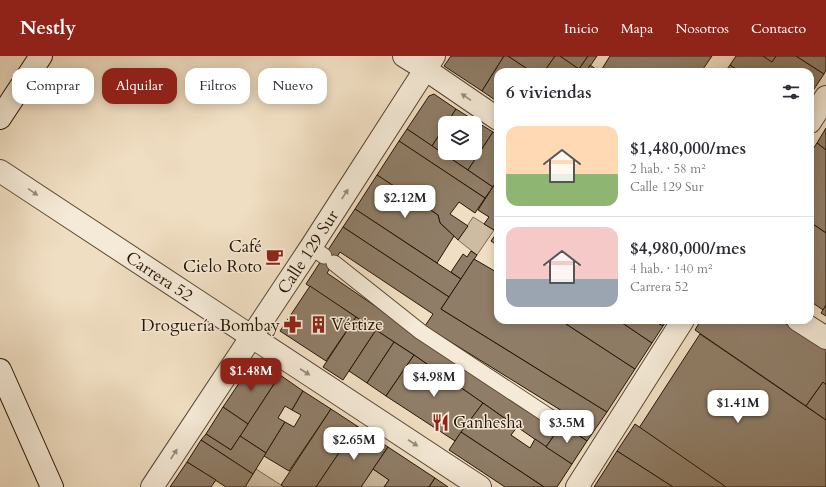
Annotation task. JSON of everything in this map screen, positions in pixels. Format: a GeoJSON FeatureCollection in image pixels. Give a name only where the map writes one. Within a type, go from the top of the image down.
{"type":"FeatureCollection","features":[{"type":"Feature","properties":{"kind":"street"},"geometry":{"type":"LineString","coordinates":[[0,118],[41,56]]}},
{"type":"Feature","properties":{"kind":"street"},"geometry":{"type":"LineString","coordinates":[[404,56],[430,63],[494,116]]}},
{"type":"Feature","properties":{"kind":"street","name":"Calle 129 Sur"},"geometry":{"type":"LineString","coordinates":[[152,487],[251,337],[323,255],[430,63]]}},
{"type":"Feature","properties":{"kind":"street"},"geometry":{"type":"LineString","coordinates":[[814,116],[826,96]]}},
{"type":"Feature","properties":{"kind":"street","name":"Carrera 52"},"geometry":{"type":"LineString","coordinates":[[0,171],[480,487]]}},
{"type":"Feature","properties":{"kind":"street"},"geometry":{"type":"LineString","coordinates":[[577,487],[680,324]]}},
{"type":"Feature","properties":{"kind":"street"},"geometry":{"type":"LineString","coordinates":[[804,324],[826,338]]}},
{"type":"Feature","properties":{"kind":"street"},"geometry":{"type":"LineString","coordinates":[[0,370],[52,487]]}},
{"type":"Feature","properties":{"kind":"lane"},"geometry":{"type":"LineString","coordinates":[[323,255],[421,332],[556,421]]}},
{"type":"Feature","properties":{"kind":"shaded area"},"geometry":{"type":"Polygon","coordinates":[[[473,217],[494,230],[477,255],[458,240],[473,217]]]}},
{"type":"Feature","properties":{"kind":"shaded area"},"geometry":{"type":"Polygon","coordinates":[[[256,469],[284,487],[245,487],[256,469]]]}},
{"type":"Feature","properties":{"kind":"shaded area"},"geometry":{"type":"Polygon","coordinates":[[[373,469],[389,480],[384,487],[361,487],[373,469]]]}},
{"type":"Feature","properties":{"kind":"building"},"geometry":{"type":"Polygon","coordinates":[[[451,56],[504,56],[496,68],[494,68],[494,72],[482,91],[444,66],[451,56]]]}},
{"type":"Feature","properties":{"kind":"building"},"geometry":{"type":"Polygon","coordinates":[[[504,56],[508,56],[526,68],[496,68],[504,56]]]}},
{"type":"Feature","properties":{"kind":"building"},"geometry":{"type":"Polygon","coordinates":[[[508,56],[555,56],[547,68],[526,68],[508,56]]]}},
{"type":"Feature","properties":{"kind":"building"},"geometry":{"type":"Polygon","coordinates":[[[555,56],[560,56],[578,68],[547,68],[555,56]]]}},
{"type":"Feature","properties":{"kind":"building"},"geometry":{"type":"Polygon","coordinates":[[[560,56],[588,56],[580,68],[560,56]]]}},
{"type":"Feature","properties":{"kind":"building"},"geometry":{"type":"Polygon","coordinates":[[[588,56],[597,56],[589,68],[580,68],[588,56]]]}},
{"type":"Feature","properties":{"kind":"building"},"geometry":{"type":"Polygon","coordinates":[[[610,56],[712,56],[704,68],[602,68],[610,56]]]}},
{"type":"Feature","properties":{"kind":"building"},"geometry":{"type":"Polygon","coordinates":[[[736,56],[763,56],[772,62],[776,56],[796,56],[824,74],[814,89],[814,68],[734,68],[730,65],[736,56]]]}},
{"type":"Feature","properties":{"kind":"building"},"geometry":{"type":"Polygon","coordinates":[[[763,56],[776,56],[772,62],[763,56]]]}},
{"type":"Feature","properties":{"kind":"building"},"geometry":{"type":"Polygon","coordinates":[[[796,56],[826,56],[826,70],[824,74],[796,56]]]}},
{"type":"Feature","properties":{"kind":"building"},"geometry":{"type":"Polygon","coordinates":[[[494,72],[494,99],[482,91],[494,72]]]}},
{"type":"Feature","properties":{"kind":"building"},"geometry":{"type":"Polygon","coordinates":[[[434,94],[456,109],[452,116],[438,116],[438,137],[432,146],[407,129],[429,96],[434,94]]]}},
{"type":"Feature","properties":{"kind":"building"},"geometry":{"type":"Polygon","coordinates":[[[456,109],[467,116],[452,116],[456,109]]]}},
{"type":"Feature","properties":{"kind":"building"},"geometry":{"type":"Polygon","coordinates":[[[482,125],[493,132],[482,149],[482,125]]]}},
{"type":"Feature","properties":{"kind":"building"},"geometry":{"type":"Polygon","coordinates":[[[826,128],[826,150],[817,143],[826,128]]]}},
{"type":"Feature","properties":{"kind":"building"},"geometry":{"type":"Polygon","coordinates":[[[407,129],[438,150],[438,160],[453,160],[493,187],[485,198],[399,141],[407,129]]]}},
{"type":"Feature","properties":{"kind":"building"},"geometry":{"type":"Polygon","coordinates":[[[493,132],[494,185],[493,187],[468,170],[475,160],[482,160],[482,149],[493,132]]]}},
{"type":"Feature","properties":{"kind":"building"},"geometry":{"type":"Polygon","coordinates":[[[438,137],[438,150],[432,146],[438,137]]]}},
{"type":"Feature","properties":{"kind":"building"},"geometry":{"type":"Polygon","coordinates":[[[399,141],[485,198],[475,213],[459,202],[450,214],[468,226],[458,240],[440,223],[438,215],[377,175],[399,141]]]}},
{"type":"Feature","properties":{"kind":"building"},"geometry":{"type":"Polygon","coordinates":[[[817,143],[826,150],[826,233],[814,225],[814,148],[817,143]]]}},
{"type":"Feature","properties":{"kind":"building"},"geometry":{"type":"Polygon","coordinates":[[[453,160],[475,160],[468,170],[453,160]]]}},
{"type":"Feature","properties":{"kind":"building"},"geometry":{"type":"Polygon","coordinates":[[[377,175],[438,215],[440,223],[454,236],[437,263],[355,209],[377,175]]]}},
{"type":"Feature","properties":{"kind":"building"},"geometry":{"type":"Polygon","coordinates":[[[494,185],[494,230],[484,224],[489,217],[478,210],[494,185]]]}},
{"type":"Feature","properties":{"kind":"building"},"geometry":{"type":"Polygon","coordinates":[[[355,209],[461,279],[449,297],[343,227],[355,209]]]}},
{"type":"Feature","properties":{"kind":"building"},"geometry":{"type":"Polygon","coordinates":[[[814,225],[826,233],[826,305],[823,310],[814,304],[814,225]]]}},
{"type":"Feature","properties":{"kind":"building"},"geometry":{"type":"Polygon","coordinates":[[[343,227],[449,297],[441,309],[607,412],[587,441],[568,429],[575,419],[425,326],[433,314],[340,252],[327,273],[557,431],[546,447],[414,355],[306,284],[343,227]]]}},
{"type":"Feature","properties":{"kind":"building"},"geometry":{"type":"Polygon","coordinates":[[[471,251],[477,255],[461,279],[451,272],[463,254],[467,257],[471,251]]]}},
{"type":"Feature","properties":{"kind":"building"},"geometry":{"type":"Polygon","coordinates":[[[474,259],[494,271],[494,324],[566,324],[635,369],[607,412],[441,309],[474,259]]]}},
{"type":"Feature","properties":{"kind":"building","name":"Vértize"},"geometry":{"type":"Polygon","coordinates":[[[310,286],[356,317],[326,361],[280,331],[310,286]]]}},
{"type":"Feature","properties":{"kind":"building"},"geometry":{"type":"Polygon","coordinates":[[[826,305],[826,316],[821,313],[826,305]]]}},
{"type":"Feature","properties":{"kind":"building"},"geometry":{"type":"Polygon","coordinates":[[[356,317],[376,330],[343,380],[323,367],[356,317]]]}},
{"type":"Feature","properties":{"kind":"building"},"geometry":{"type":"Polygon","coordinates":[[[566,324],[624,324],[652,343],[635,369],[566,324]]]}},
{"type":"Feature","properties":{"kind":"building"},"geometry":{"type":"Polygon","coordinates":[[[624,324],[660,324],[663,326],[652,343],[624,324]]]}},
{"type":"Feature","properties":{"kind":"building"},"geometry":{"type":"Polygon","coordinates":[[[699,324],[786,324],[826,349],[826,385],[823,382],[806,406],[695,330],[699,324]]]}},
{"type":"Feature","properties":{"kind":"building"},"geometry":{"type":"Polygon","coordinates":[[[376,330],[394,342],[367,383],[349,371],[376,330]]]}},
{"type":"Feature","properties":{"kind":"building"},"geometry":{"type":"Polygon","coordinates":[[[700,334],[826,420],[826,487],[726,487],[639,428],[700,334]]]}},
{"type":"Feature","properties":{"kind":"building"},"geometry":{"type":"Polygon","coordinates":[[[394,342],[414,355],[386,396],[367,383],[394,342]]]}},
{"type":"Feature","properties":{"kind":"building"},"geometry":{"type":"Polygon","coordinates":[[[414,355],[483,403],[455,441],[386,396],[414,355]]]}},
{"type":"Feature","properties":{"kind":"building"},"geometry":{"type":"Polygon","coordinates":[[[260,362],[280,375],[248,424],[223,407],[252,364],[260,362]]]}},
{"type":"Feature","properties":{"kind":"building"},"geometry":{"type":"Polygon","coordinates":[[[280,375],[303,391],[292,410],[285,406],[278,418],[285,422],[266,453],[240,436],[280,375]]]}},
{"type":"Feature","properties":{"kind":"building"},"geometry":{"type":"Polygon","coordinates":[[[823,382],[826,385],[826,420],[806,406],[823,382]]]}},
{"type":"Feature","properties":{"kind":"building"},"geometry":{"type":"Polygon","coordinates":[[[303,391],[331,409],[289,471],[264,456],[285,422],[294,427],[301,415],[292,410],[303,391]]]}},
{"type":"Feature","properties":{"kind":"building"},"geometry":{"type":"Polygon","coordinates":[[[483,403],[517,427],[511,435],[530,448],[535,439],[572,464],[557,487],[544,487],[461,432],[483,403]]]}},
{"type":"Feature","properties":{"kind":"building"},"geometry":{"type":"Polygon","coordinates":[[[223,407],[248,424],[231,450],[206,434],[223,407]]]}},
{"type":"Feature","properties":{"kind":"building"},"geometry":{"type":"Polygon","coordinates":[[[331,409],[357,426],[316,487],[284,487],[281,485],[331,409]]]}},
{"type":"Feature","properties":{"kind":"building"},"geometry":{"type":"Polygon","coordinates":[[[562,424],[587,441],[572,464],[546,447],[562,424]]]}},
{"type":"Feature","properties":{"kind":"building"},"geometry":{"type":"Polygon","coordinates":[[[635,424],[726,487],[673,487],[617,451],[635,424]]]}},
{"type":"Feature","properties":{"kind":"building"},"geometry":{"type":"Polygon","coordinates":[[[357,426],[388,447],[361,487],[316,487],[357,426]]]}},
{"type":"Feature","properties":{"kind":"building"},"geometry":{"type":"Polygon","coordinates":[[[461,432],[544,487],[505,487],[449,450],[461,432]]]}},
{"type":"Feature","properties":{"kind":"building"},"geometry":{"type":"Polygon","coordinates":[[[206,434],[231,450],[240,436],[266,453],[253,474],[201,440],[206,434]]]}},
{"type":"Feature","properties":{"kind":"building"},"geometry":{"type":"Polygon","coordinates":[[[201,440],[253,474],[245,487],[226,487],[187,462],[201,440]]]}},
{"type":"Feature","properties":{"kind":"building"},"geometry":{"type":"Polygon","coordinates":[[[388,447],[435,478],[429,487],[384,487],[389,480],[373,469],[388,447]]]}},
{"type":"Feature","properties":{"kind":"building"},"geometry":{"type":"Polygon","coordinates":[[[617,451],[673,487],[594,487],[617,451]]]}},
{"type":"Feature","properties":{"kind":"building"},"geometry":{"type":"Polygon","coordinates":[[[187,462],[216,480],[211,487],[170,487],[187,462]]]}},
{"type":"Feature","properties":{"kind":"building"},"geometry":{"type":"Polygon","coordinates":[[[435,478],[448,487],[429,487],[435,478]]]}},
{"type":"Feature","properties":{"kind":"place","name":"Café Cielo Roto"},"geometry":{"type":"Point","coordinates":[275,256]}},
{"type":"Feature","properties":{"kind":"place","name":"Vértize"},"geometry":{"type":"Point","coordinates":[318,324]}},
{"type":"Feature","properties":{"kind":"place","name":"Droguería Bombay"},"geometry":{"type":"Point","coordinates":[293,325]}},
{"type":"Feature","properties":{"kind":"place","name":"Ganhesha"},"geometry":{"type":"Point","coordinates":[440,422]}}]}
